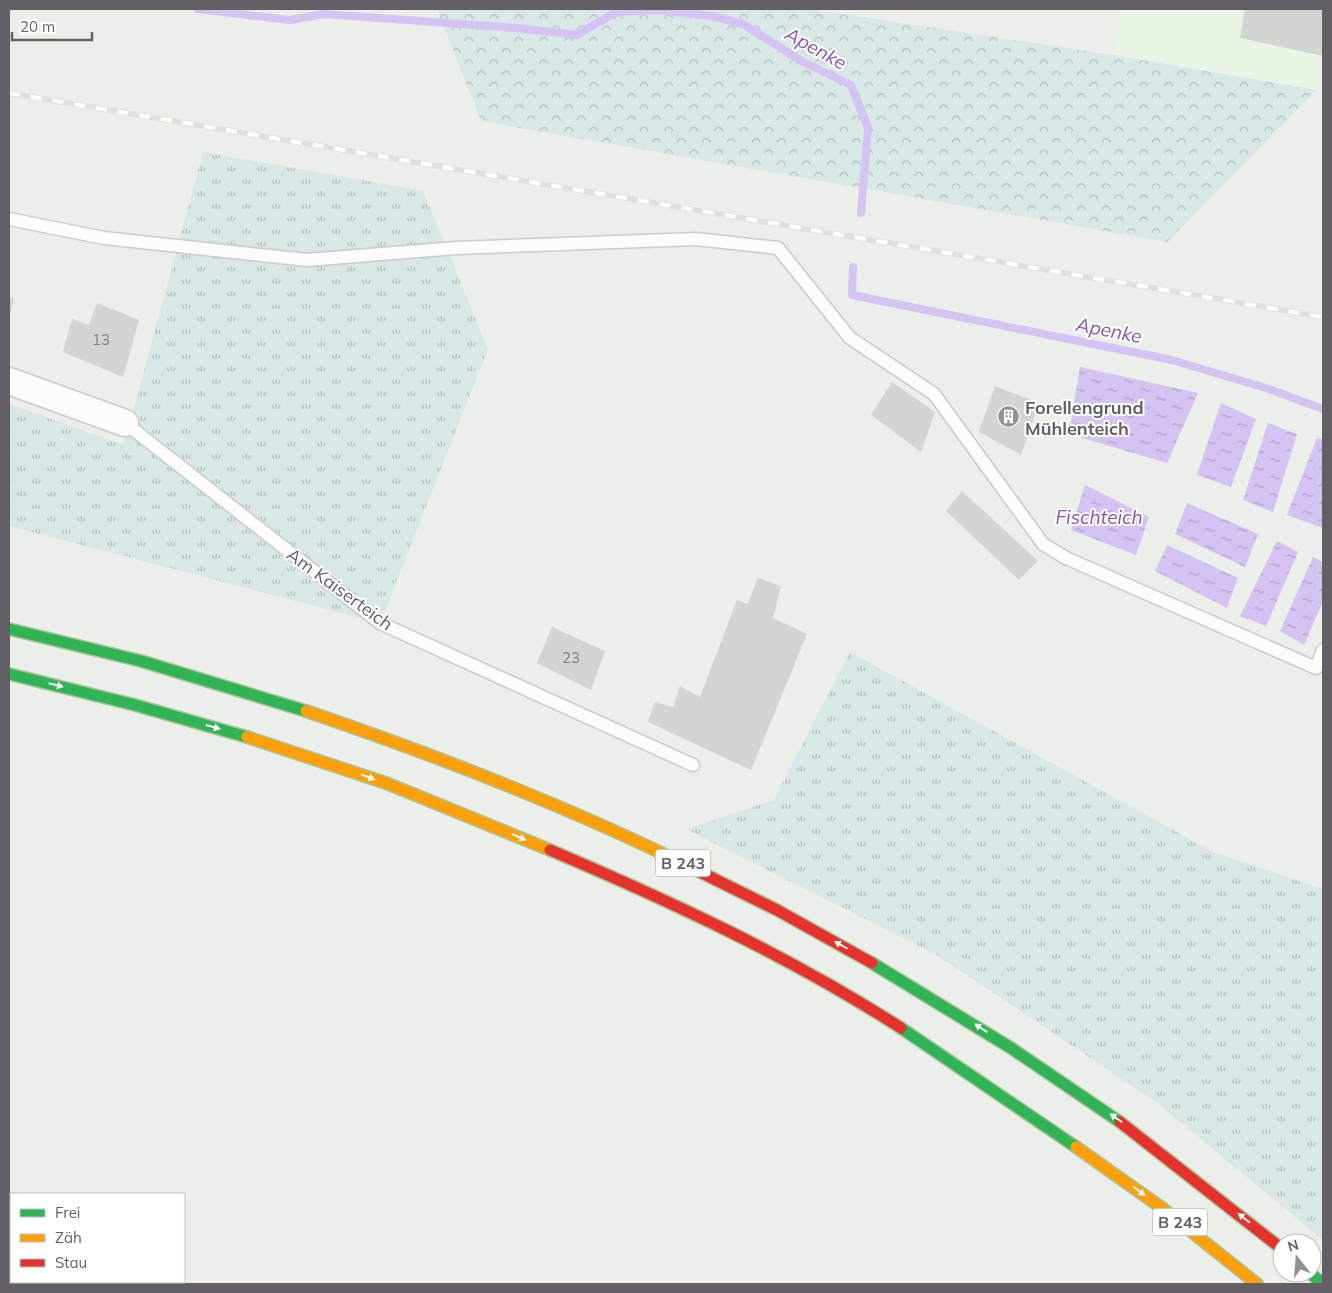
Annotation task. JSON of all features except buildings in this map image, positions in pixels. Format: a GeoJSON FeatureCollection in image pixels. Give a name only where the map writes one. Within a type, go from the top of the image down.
{"type":"FeatureCollection","features":[{"type":"Feature","properties":{"kind":"highway","name":"B 243"},"geometry":{"type":"LineString","coordinates":[[9,629],[147,662],[356,728],[480,774],[600,823],[703,872],[832,940],[934,997],[1117,1119],[1272,1241]]}},
{"type":"Feature","properties":{"kind":"highway","name":"B 243"},"geometry":{"type":"LineString","coordinates":[[9,674],[94,694],[231,732],[344,768],[451,808],[689,912],[827,984],[932,1049],[1100,1162],[1206,1241],[1256,1284]]}},
{"type":"Feature","properties":{"kind":"street","name":"Am Kaiserteich"},"geometry":{"type":"LineString","coordinates":[[9,381],[125,423]]}},
{"type":"Feature","properties":{"kind":"lane"},"geometry":{"type":"LineString","coordinates":[[9,219],[104,238],[307,260],[456,248],[696,239],[778,248],[850,338],[934,394],[1044,544],[1066,558],[1316,668],[1323,650]]}},
{"type":"Feature","properties":{"kind":"lane","name":"Am Kaiserteich"},"geometry":{"type":"LineString","coordinates":[[125,423],[380,624],[693,765]]}},
{"type":"Feature","properties":{"kind":"shaded area"},"geometry":{"type":"Polygon","coordinates":[[[1121,9],[1323,9],[1323,81],[1316,90],[1113,55],[1121,9]]]}},
{"type":"Feature","properties":{"kind":"green space"},"geometry":{"type":"Polygon","coordinates":[[[437,9],[809,9],[1113,55],[1316,90],[1167,242],[481,121],[437,9]]]}},
{"type":"Feature","properties":{"kind":"green space"},"geometry":{"type":"Polygon","coordinates":[[[203,152],[423,191],[488,349],[380,623],[9,526],[9,404],[124,445],[203,152]]]}},
{"type":"Feature","properties":{"kind":"green space"},"geometry":{"type":"Polygon","coordinates":[[[850,652],[1213,852],[1323,889],[1323,1240],[1322,1233],[1315,1233],[1156,1102],[937,955],[686,829],[774,800],[850,652]]]}},
{"type":"Feature","properties":{"kind":"water","name":"Fischteich"},"geometry":{"type":"Polygon","coordinates":[[[1080,367],[1198,393],[1167,463],[1069,434],[1080,367]]]}},
{"type":"Feature","properties":{"kind":"water"},"geometry":{"type":"Polygon","coordinates":[[[1221,403],[1256,419],[1231,487],[1197,475],[1221,403]]]}},
{"type":"Feature","properties":{"kind":"water"},"geometry":{"type":"Polygon","coordinates":[[[1268,423],[1297,434],[1273,512],[1243,500],[1268,423]]]}},
{"type":"Feature","properties":{"kind":"water"},"geometry":{"type":"Polygon","coordinates":[[[1317,438],[1323,440],[1323,528],[1287,515],[1317,438]]]}},
{"type":"Feature","properties":{"kind":"water","name":"Fischteich"},"geometry":{"type":"Polygon","coordinates":[[[1085,485],[1149,517],[1136,555],[1071,530],[1085,485]]]}},
{"type":"Feature","properties":{"kind":"water","name":"Fischteich"},"geometry":{"type":"Polygon","coordinates":[[[1187,503],[1258,534],[1245,567],[1175,534],[1187,503]]]}},
{"type":"Feature","properties":{"kind":"water"},"geometry":{"type":"Polygon","coordinates":[[[1277,541],[1298,552],[1266,626],[1240,616],[1277,541]]]}},
{"type":"Feature","properties":{"kind":"water","name":"Fischteich"},"geometry":{"type":"Polygon","coordinates":[[[1167,545],[1238,578],[1227,608],[1155,571],[1167,545]]]}},
{"type":"Feature","properties":{"kind":"water"},"geometry":{"type":"Polygon","coordinates":[[[1313,557],[1323,562],[1323,601],[1304,645],[1280,631],[1313,557]]]}},
{"type":"Feature","properties":{"kind":"waterway","name":"Apenke"},"geometry":{"type":"LineString","coordinates":[[198,9],[290,20],[323,14],[516,28],[577,35],[616,12],[659,10],[711,16],[743,24],[803,62],[851,85],[868,128],[861,213]]}},
{"type":"Feature","properties":{"kind":"waterway","name":"Apenke"},"geometry":{"type":"LineString","coordinates":[[853,267],[852,295],[1172,360],[1269,389],[1323,409]]}},
{"type":"Feature","properties":{"kind":"railway"},"geometry":{"type":"LineString","coordinates":[[9,93],[1323,317]]}},
{"type":"Feature","properties":{"kind":"traffic: fast"},"geometry":{"type":"LineString","coordinates":[[9,629],[141,661],[306,711]]}},
{"type":"Feature","properties":{"kind":"traffic: fast"},"geometry":{"type":"LineString","coordinates":[[9,674],[135,705],[247,737]]}},
{"type":"Feature","properties":{"kind":"traffic: fast"},"geometry":{"type":"LineString","coordinates":[[872,963],[1011,1048],[1120,1122]]}},
{"type":"Feature","properties":{"kind":"traffic: fast"},"geometry":{"type":"LineString","coordinates":[[901,1028],[1076,1147]]}},
{"type":"Feature","properties":{"kind":"traffic: slow"},"geometry":{"type":"LineString","coordinates":[[306,711],[502,783],[645,845],[692,868]]}},
{"type":"Feature","properties":{"kind":"traffic: slow"},"geometry":{"type":"LineString","coordinates":[[247,737],[386,783],[550,850]]}},
{"type":"Feature","properties":{"kind":"traffic: slow"},"geometry":{"type":"LineString","coordinates":[[1076,1147],[1162,1208],[1257,1284]]}},
{"type":"Feature","properties":{"kind":"traffic: jam"},"geometry":{"type":"LineString","coordinates":[[550,850],[640,889],[729,931],[817,977],[901,1028]]}},
{"type":"Feature","properties":{"kind":"traffic: jam"},"geometry":{"type":"LineString","coordinates":[[692,868],[777,910],[872,963]]}},
{"type":"Feature","properties":{"kind":"traffic: jam"},"geometry":{"type":"LineString","coordinates":[[1120,1122],[1272,1241]]}},
{"type":"Feature","properties":{"kind":"place","name":"Forellengrund Mühlenteich"},"geometry":{"type":"Point","coordinates":[1009,417]}}]}
